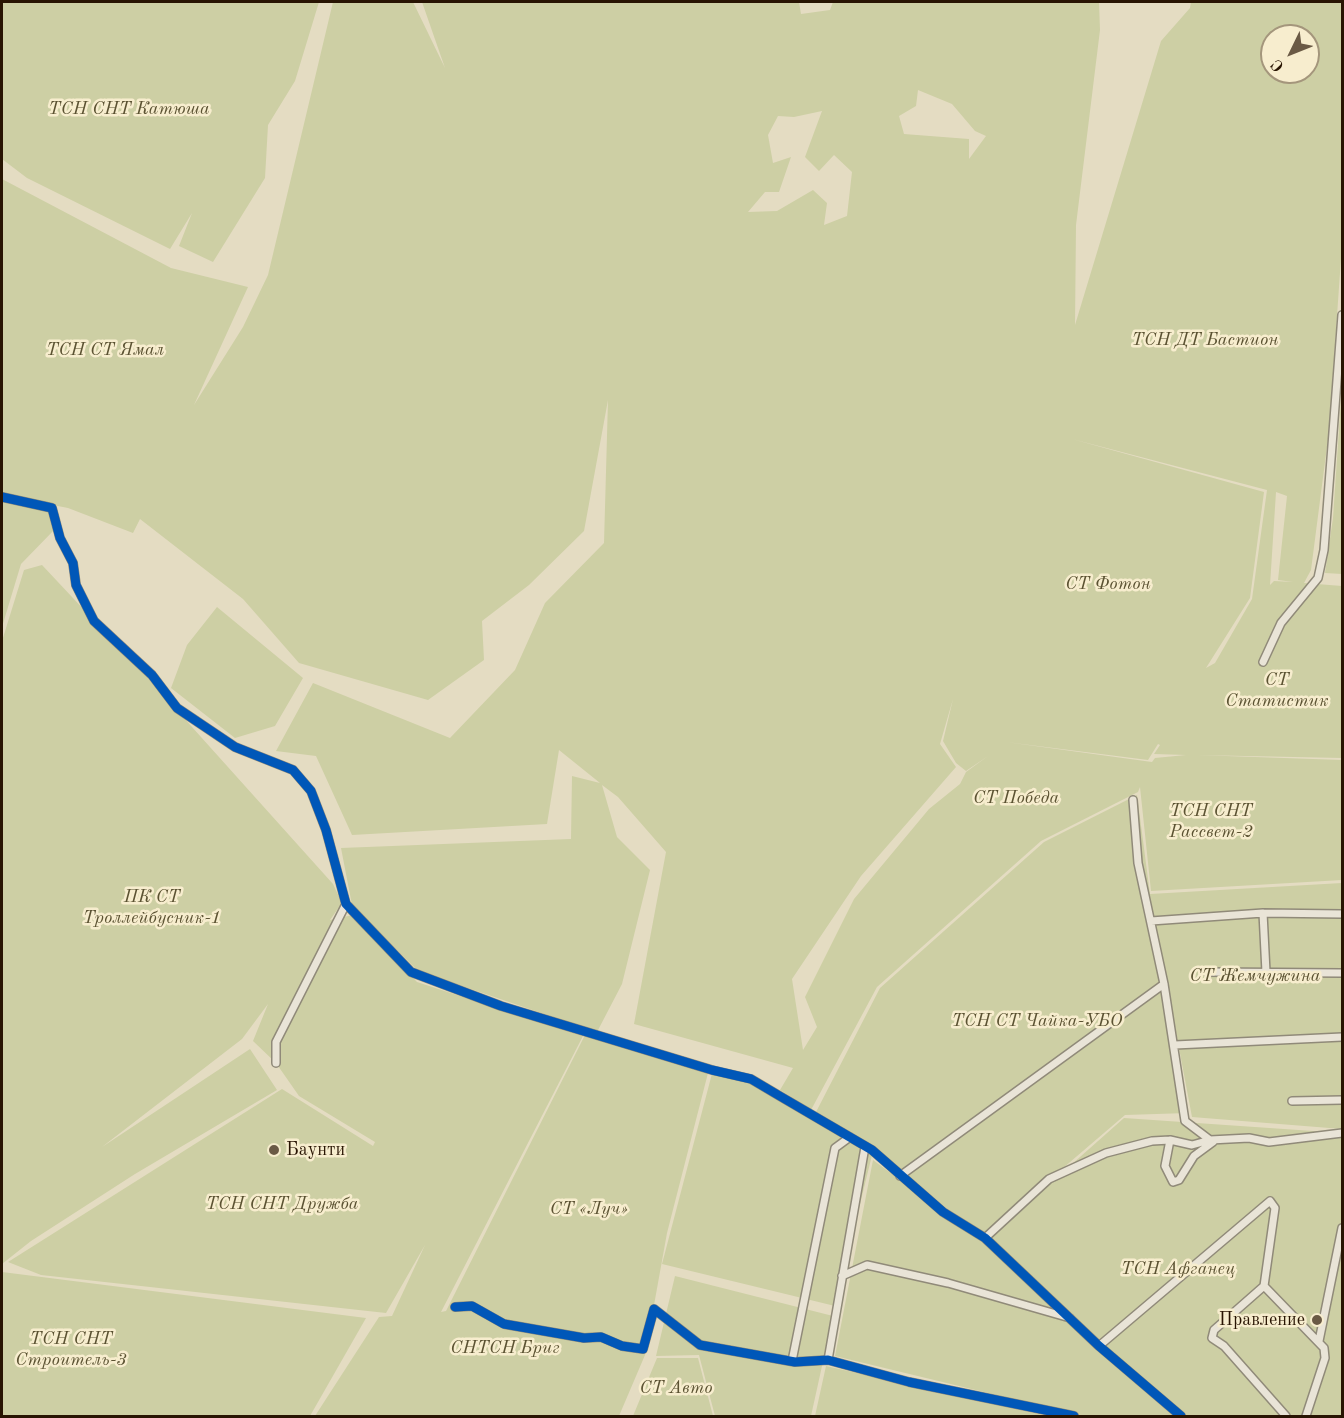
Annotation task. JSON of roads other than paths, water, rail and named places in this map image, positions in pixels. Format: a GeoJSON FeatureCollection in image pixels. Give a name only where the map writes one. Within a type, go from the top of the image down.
{"type":"FeatureCollection","features":[{"type":"Feature","properties":{"kind":"street"},"geometry":{"type":"LineString","coordinates":[[1263,662],[1281,622],[1318,578],[1324,550],[1342,315]]}},
{"type":"Feature","properties":{"kind":"street"},"geometry":{"type":"LineString","coordinates":[[2,497],[52,508],[60,538],[73,563],[76,585],[94,621],[152,675],[177,708],[235,747],[293,770],[311,791],[326,830],[346,904],[411,972],[501,1006],[750,1079],[865,1147],[943,1212],[985,1238],[1073,1319],[1099,1347],[1181,1416]]}},
{"type":"Feature","properties":{"kind":"street"},"geometry":{"type":"LineString","coordinates":[[1132,800],[1138,863],[1164,984],[1185,1120],[1212,1140]]}},
{"type":"Feature","properties":{"kind":"street"},"geometry":{"type":"LineString","coordinates":[[276,1063],[276,1042],[346,904]]}},
{"type":"Feature","properties":{"kind":"street"},"geometry":{"type":"LineString","coordinates":[[1150,921],[1263,913],[1342,914]]}},
{"type":"Feature","properties":{"kind":"street"},"geometry":{"type":"LineString","coordinates":[[1263,913],[1266,972]]}},
{"type":"Feature","properties":{"kind":"street"},"geometry":{"type":"LineString","coordinates":[[1207,972],[1342,973]]}},
{"type":"Feature","properties":{"kind":"street"},"geometry":{"type":"LineString","coordinates":[[900,1176],[1164,984]]}},
{"type":"Feature","properties":{"kind":"street"},"geometry":{"type":"LineString","coordinates":[[1175,1045],[1342,1037]]}},
{"type":"Feature","properties":{"kind":"street"},"geometry":{"type":"LineString","coordinates":[[1293,1101],[1342,1100]]}},
{"type":"Feature","properties":{"kind":"street"},"geometry":{"type":"LineString","coordinates":[[985,1238],[1049,1179],[1106,1153],[1152,1141],[1170,1140],[1192,1145],[1212,1140],[1249,1138],[1269,1142],[1342,1133]]}},
{"type":"Feature","properties":{"kind":"street"},"geometry":{"type":"LineString","coordinates":[[792,1360],[835,1148],[850,1137]]}},
{"type":"Feature","properties":{"kind":"street"},"geometry":{"type":"LineString","coordinates":[[1170,1140],[1165,1166],[1173,1182],[1179,1180],[1194,1156],[1212,1140]]}},
{"type":"Feature","properties":{"kind":"street"},"geometry":{"type":"LineString","coordinates":[[828,1360],[865,1147]]}},
{"type":"Feature","properties":{"kind":"street"},"geometry":{"type":"LineString","coordinates":[[1099,1347],[1270,1201],[1275,1208],[1264,1286],[1214,1330],[1212,1338],[1224,1346],[1286,1416]]}},
{"type":"Feature","properties":{"kind":"street"},"geometry":{"type":"LineString","coordinates":[[1319,1341],[1342,1228]]}},
{"type":"Feature","properties":{"kind":"street"},"geometry":{"type":"LineString","coordinates":[[842,1276],[867,1265],[948,1283],[1073,1319]]}},
{"type":"Feature","properties":{"kind":"street"},"geometry":{"type":"LineString","coordinates":[[1264,1286],[1324,1348],[1325,1358],[1306,1416]]}},
{"type":"Feature","properties":{"kind":"street"},"geometry":{"type":"LineString","coordinates":[[455,1307],[472,1306],[504,1324],[584,1338],[601,1336],[622,1346],[643,1349],[654,1309],[700,1345],[792,1360],[828,1360],[909,1382],[1074,1416]]}},
{"type":"Feature","properties":{"kind":"place","name":"Баунти"},"geometry":{"type":"Point","coordinates":[274,1150]}},
{"type":"Feature","properties":{"kind":"place","name":"Правление"},"geometry":{"type":"Point","coordinates":[1317,1320]}},
{"type":"Feature","properties":{"kind":"park label","name":"ТСН СНТ Катюша"},"geometry":{"type":"Point","coordinates":[129,109]}},
{"type":"Feature","properties":{"kind":"park label","name":"ТСН ДТ Бастион"},"geometry":{"type":"Point","coordinates":[1205,340]}},
{"type":"Feature","properties":{"kind":"park label","name":"ТСН СТ Ямал"},"geometry":{"type":"Point","coordinates":[105,350]}},
{"type":"Feature","properties":{"kind":"park label","name":"СТ Фотон"},"geometry":{"type":"Point","coordinates":[1108,584]}},
{"type":"Feature","properties":{"kind":"park label","name":"СТ Статистик"},"geometry":{"type":"Point","coordinates":[1277,690]}},
{"type":"Feature","properties":{"kind":"park label","name":"СТ Победа"},"geometry":{"type":"Point","coordinates":[1016,798]}},
{"type":"Feature","properties":{"kind":"park label","name":"ТСН СНТ Рассвет-2"},"geometry":{"type":"Point","coordinates":[1211,821]}},
{"type":"Feature","properties":{"kind":"park label","name":"ПК СТ Троллейбусник-1"},"geometry":{"type":"Point","coordinates":[152,907]}},
{"type":"Feature","properties":{"kind":"park label","name":"СТ Жемчужина"},"geometry":{"type":"Point","coordinates":[1255,976]}},
{"type":"Feature","properties":{"kind":"park label","name":"ТСН СТ Чайка-УБО"},"geometry":{"type":"Point","coordinates":[1037,1021]}},
{"type":"Feature","properties":{"kind":"park label","name":"ТСН СНТ Дружба"},"geometry":{"type":"Point","coordinates":[282,1204]}},
{"type":"Feature","properties":{"kind":"park label","name":"СТ «Луч»"},"geometry":{"type":"Point","coordinates":[589,1209]}},
{"type":"Feature","properties":{"kind":"park label","name":"ТСН Афганец"},"geometry":{"type":"Point","coordinates":[1178,1269]}},
{"type":"Feature","properties":{"kind":"park label","name":"СНТСН Бриг"},"geometry":{"type":"Point","coordinates":[505,1348]}},
{"type":"Feature","properties":{"kind":"park label","name":"ТСН СНТ Строитель-3"},"geometry":{"type":"Point","coordinates":[71,1349]}},
{"type":"Feature","properties":{"kind":"park label","name":"СТ Авто"},"geometry":{"type":"Point","coordinates":[676,1388]}}]}
